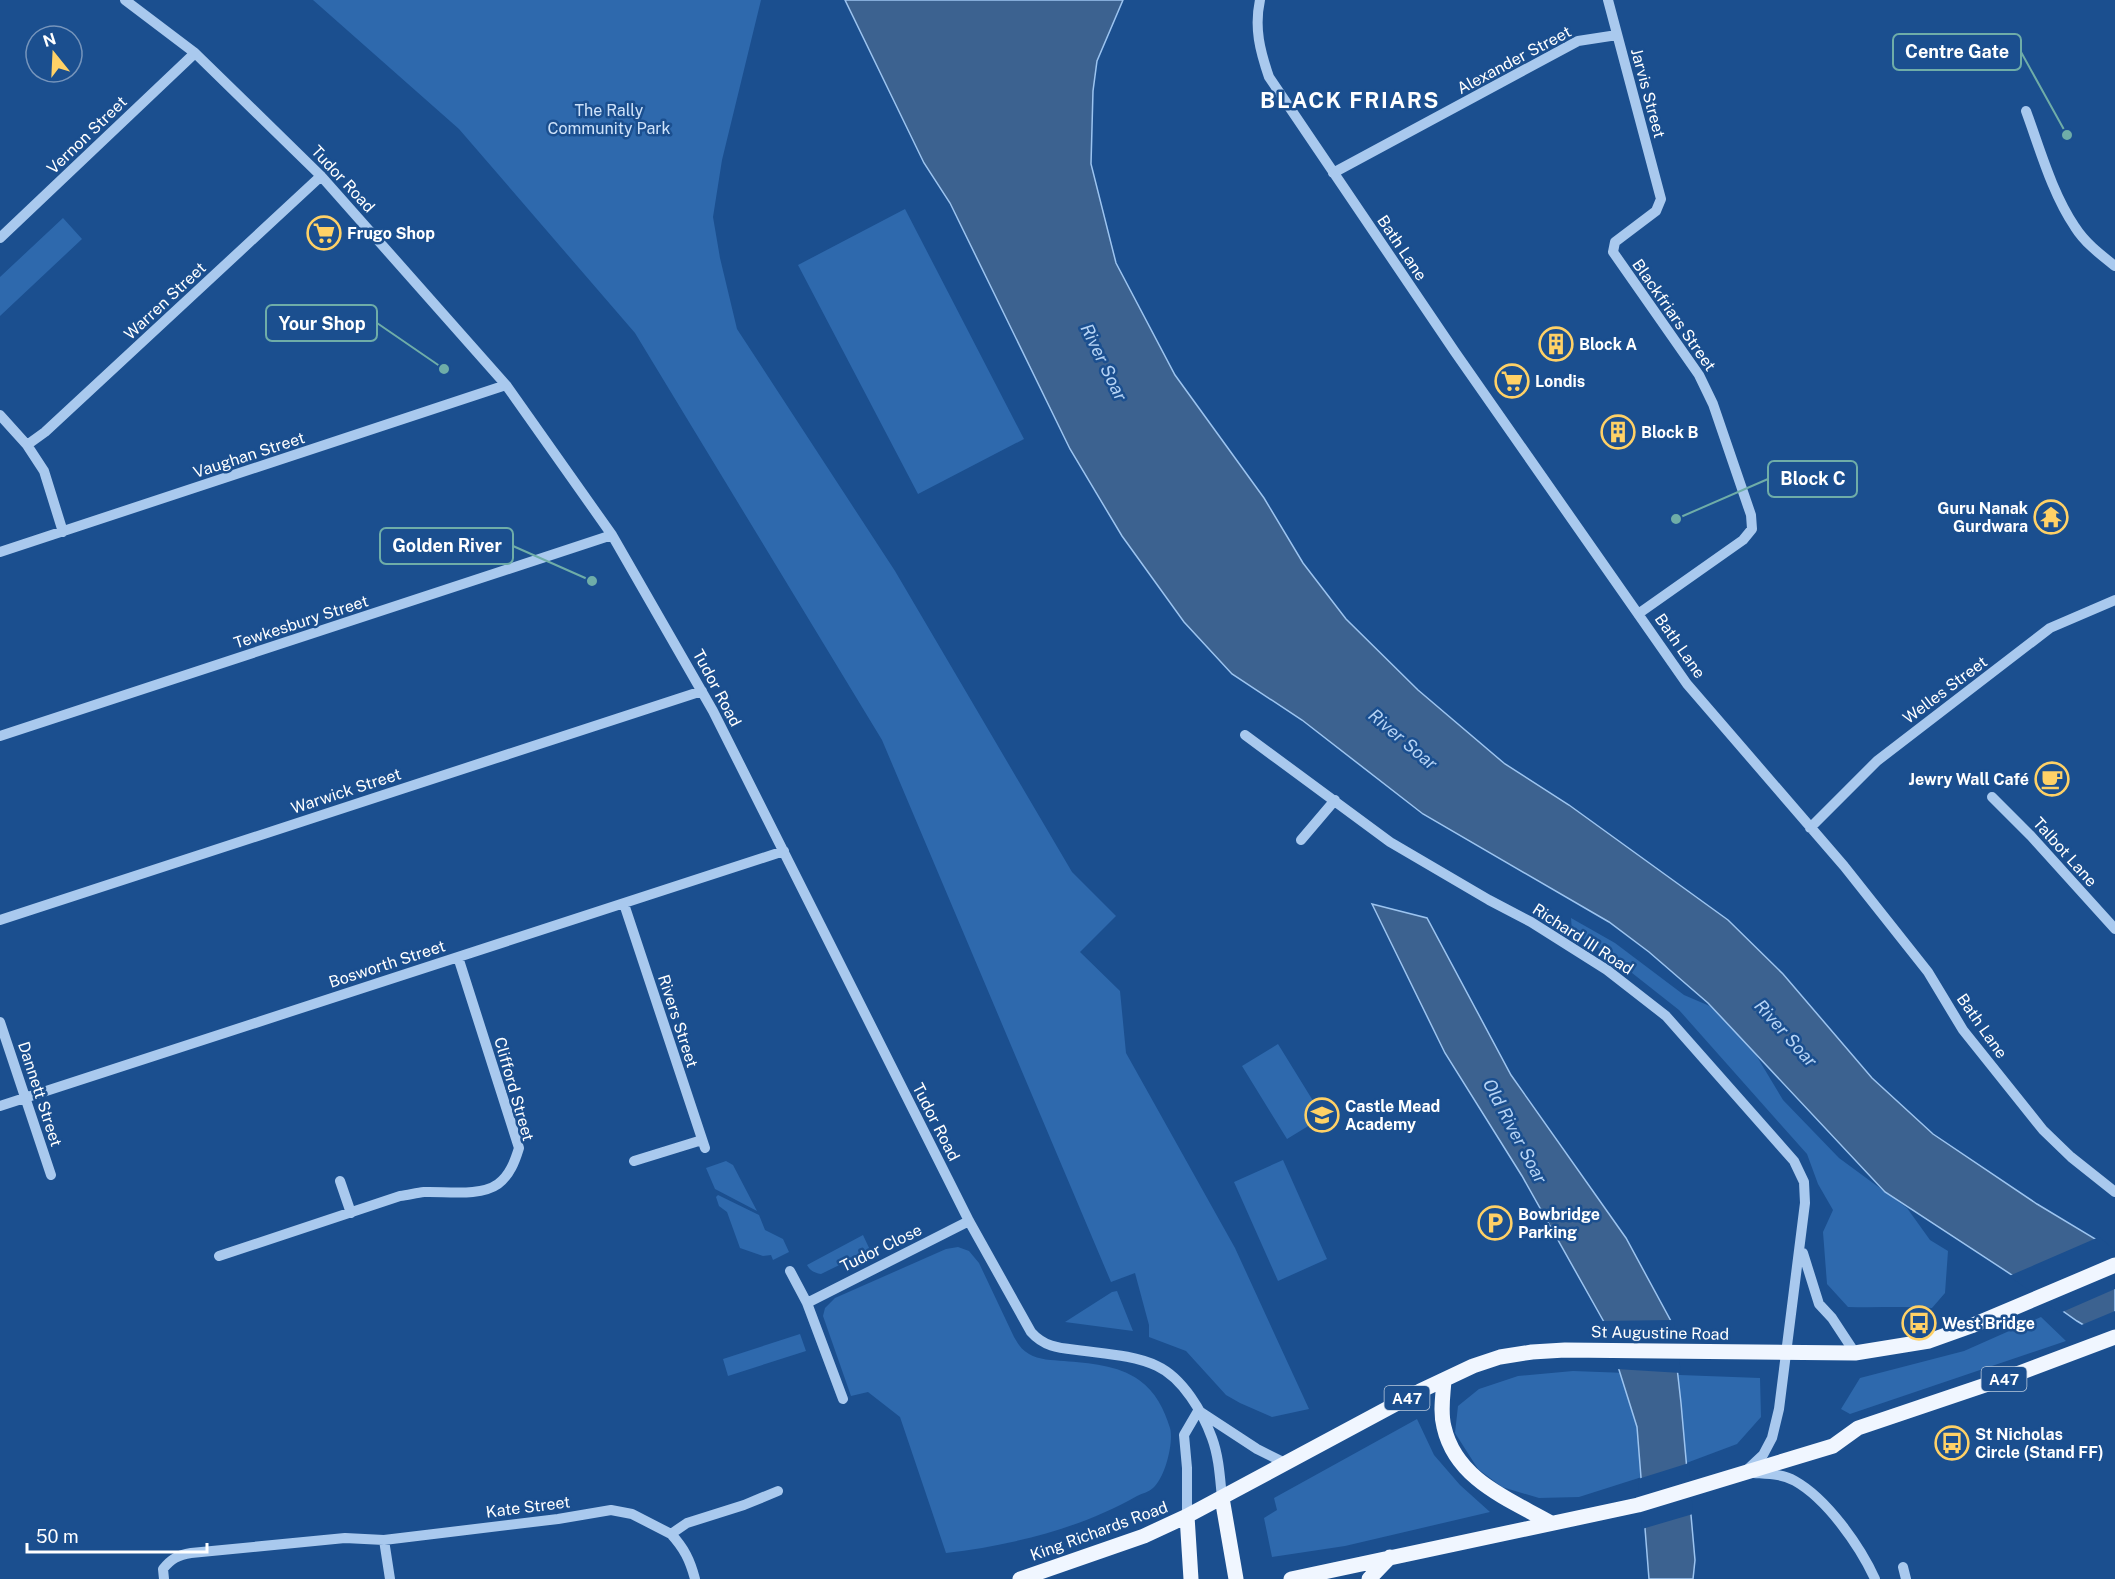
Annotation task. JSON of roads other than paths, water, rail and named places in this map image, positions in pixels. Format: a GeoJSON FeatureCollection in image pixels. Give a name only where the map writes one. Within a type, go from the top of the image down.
{"type":"FeatureCollection","features":[{"type":"Feature","properties":{"kind":"main road","name":"St Augustine Road"},"geometry":{"type":"LineString","coordinates":[[1222,1498],[1443,1380],[1500,1357],[1532,1352],[1608,1351],[1855,1353],[1929,1341],[2027,1304],[2115,1265]]}},
{"type":"Feature","properties":{"kind":"main road","name":"A47"},"geometry":{"type":"LineString","coordinates":[[1292,1579],[1638,1504],[1833,1446],[1858,1428],[2009,1377],[2115,1337]]}},
{"type":"Feature","properties":{"kind":"main road"},"geometry":{"type":"LineString","coordinates":[[1443,1380],[1444,1428],[1464,1468],[1494,1493],[1551,1523]]}},
{"type":"Feature","properties":{"kind":"main road"},"geometry":{"type":"LineString","coordinates":[[1222,1498],[1236,1579]]}},
{"type":"Feature","properties":{"kind":"main road","name":"King Richards Road"},"geometry":{"type":"LineString","coordinates":[[1020,1579],[1138,1539],[1222,1498]]}},
{"type":"Feature","properties":{"kind":"main road"},"geometry":{"type":"LineString","coordinates":[[1187,1516],[1191,1579]]}},
{"type":"Feature","properties":{"kind":"main road"},"geometry":{"type":"LineString","coordinates":[[1369,1579],[1390,1557]]}},
{"type":"Feature","properties":{"kind":"street","name":"Tudor Road"},"geometry":{"type":"LineString","coordinates":[[125,0],[195,53],[321,176],[506,385],[612,535],[702,691],[969,1221],[1030,1332],[1040,1341],[1056,1348],[1140,1360],[1158,1366],[1171,1375],[1184,1389],[1212,1439],[1222,1498]]}},
{"type":"Feature","properties":{"kind":"street","name":"Bath Lane"},"geometry":{"type":"LineString","coordinates":[[1260,0],[1257,34],[1269,77],[1461,361],[1687,684],[1844,866],[1928,972],[1963,1030],[2043,1130],[2071,1157],[2115,1192]]}},
{"type":"Feature","properties":{"kind":"street","name":"Jarvis Street"},"geometry":{"type":"LineString","coordinates":[[1608,0],[1660,193],[1660,206],[1656,211],[1615,242],[1613,247],[1616,257]]}},
{"type":"Feature","properties":{"kind":"street","name":"Alexander Street"},"geometry":{"type":"LineString","coordinates":[[1333,173],[1578,41],[1617,35]]}},
{"type":"Feature","properties":{"kind":"street","name":"Vernon Street"},"geometry":{"type":"LineString","coordinates":[[0,238],[195,53]]}},
{"type":"Feature","properties":{"kind":"street"},"geometry":{"type":"LineString","coordinates":[[2026,111],[2061,202],[2075,228],[2094,249],[2115,266]]}},
{"type":"Feature","properties":{"kind":"street","name":"Warren Street"},"geometry":{"type":"LineString","coordinates":[[27,445],[54,424],[321,176]]}},
{"type":"Feature","properties":{"kind":"street","name":"Blackfriars Street"},"geometry":{"type":"LineString","coordinates":[[1616,257],[1699,375],[1713,404],[1751,514],[1752,529],[1743,540],[1638,614]]}},
{"type":"Feature","properties":{"kind":"street","name":"Vaughan Street"},"geometry":{"type":"LineString","coordinates":[[0,552],[506,385]]}},
{"type":"Feature","properties":{"kind":"street"},"geometry":{"type":"LineString","coordinates":[[0,415],[27,445],[44,471],[63,532]]}},
{"type":"Feature","properties":{"kind":"street","name":"Tewkesbury Street"},"geometry":{"type":"LineString","coordinates":[[0,736],[612,535]]}},
{"type":"Feature","properties":{"kind":"street","name":"Welles Street"},"geometry":{"type":"LineString","coordinates":[[1810,828],[1877,761],[2050,628],[2115,600]]}},
{"type":"Feature","properties":{"kind":"street","name":"Warwick Street"},"geometry":{"type":"LineString","coordinates":[[0,920],[702,691]]}},
{"type":"Feature","properties":{"kind":"street","name":"Richard III Road"},"geometry":{"type":"LineString","coordinates":[[1245,735],[1389,842],[1531,922],[1607,970],[1666,1016],[1794,1161],[1800,1170],[1806,1192],[1787,1352],[1772,1438],[1762,1455],[1739,1474]]}},
{"type":"Feature","properties":{"kind":"street","name":"Talbot Lane"},"geometry":{"type":"LineString","coordinates":[[1992,797],[2031,836],[2115,929]]}},
{"type":"Feature","properties":{"kind":"street"},"geometry":{"type":"LineString","coordinates":[[1301,840],[1335,800]]}},
{"type":"Feature","properties":{"kind":"street","name":"Bosworth Street"},"geometry":{"type":"LineString","coordinates":[[0,1106],[784,851]]}},
{"type":"Feature","properties":{"kind":"street","name":"Rivers Street"},"geometry":{"type":"LineString","coordinates":[[624,904],[704,1144],[634,1161]]}},
{"type":"Feature","properties":{"kind":"street","name":"Clifford Street"},"geometry":{"type":"LineString","coordinates":[[219,1256],[411,1194],[485,1190],[497,1185],[513,1165],[519,1148],[458,957]]}},
{"type":"Feature","properties":{"kind":"street","name":"Dannett Street"},"geometry":{"type":"LineString","coordinates":[[0,1022],[51,1175]]}},
{"type":"Feature","properties":{"kind":"street"},"geometry":{"type":"LineString","coordinates":[[340,1181],[351,1213]]}},
{"type":"Feature","properties":{"kind":"street","name":"Tudor Close"},"geometry":{"type":"LineString","coordinates":[[807,1303],[969,1221]]}},
{"type":"Feature","properties":{"kind":"street","name":"Richard III Road"},"geometry":{"type":"LineString","coordinates":[[1801,1247],[1819,1304],[1832,1318],[1855,1353]]}},
{"type":"Feature","properties":{"kind":"street"},"geometry":{"type":"LineString","coordinates":[[790,1271],[807,1303],[843,1399]]}},
{"type":"Feature","properties":{"kind":"street","name":"Tudor Road"},"geometry":{"type":"LineString","coordinates":[[1198,1411],[1285,1464]]}},
{"type":"Feature","properties":{"kind":"street"},"geometry":{"type":"LineString","coordinates":[[1187,1516],[1184,1435],[1198,1411]]}},
{"type":"Feature","properties":{"kind":"street"},"geometry":{"type":"LineString","coordinates":[[1739,1474],[1779,1475],[1796,1482],[1812,1494],[1840,1523],[1869,1566],[1875,1579]]}},
{"type":"Feature","properties":{"kind":"street"},"geometry":{"type":"LineString","coordinates":[[671,1534],[687,1523],[744,1505],[778,1491]]}},
{"type":"Feature","properties":{"kind":"street","name":"Kate Street"},"geometry":{"type":"LineString","coordinates":[[164,1574],[176,1557],[191,1553],[345,1538],[384,1540],[558,1520],[611,1510],[632,1514],[671,1534],[684,1548],[691,1562],[695,1579]]}},
{"type":"Feature","properties":{"kind":"street"},"geometry":{"type":"LineString","coordinates":[[384,1540],[390,1579]]}},
{"type":"Feature","properties":{"kind":"street"},"geometry":{"type":"LineString","coordinates":[[1903,1567],[1906,1579]]}},
{"type":"Feature","properties":{"kind":"water","name":"River Soar"},"geometry":{"type":"Polygon","coordinates":[[[845,0],[1123,0],[1097,61],[1093,91],[1091,164],[1116,263],[1175,375],[1264,498],[1303,563],[1346,619],[1418,690],[1505,764],[1569,805],[1728,920],[1783,974],[1872,1078],[1933,1134],[2037,1204],[2102,1243],[2115,1254],[2115,1344],[1885,1192],[1708,1003],[1649,952],[1609,922],[1423,814],[1302,720],[1232,674],[1184,622],[1122,536],[1070,449],[950,203],[924,163],[845,0]]]}},
{"type":"Feature","properties":{"kind":"water","name":"Old River Soar"},"geometry":{"type":"Polygon","coordinates":[[[1372,904],[1427,918],[1511,1075],[1626,1238],[1672,1323],[1695,1560],[1693,1579],[1649,1579],[1637,1427],[1604,1322],[1522,1176],[1445,1053],[1372,904]]]}},
{"type":"Feature","properties":{"kind":"place","name":"Centre Gate"},"geometry":{"type":"Point","coordinates":[2067,135]}},
{"type":"Feature","properties":{"kind":"place","name":"Frugo Shop"},"geometry":{"type":"Point","coordinates":[324,233]}},
{"type":"Feature","properties":{"kind":"place","name":"Block A"},"geometry":{"type":"Point","coordinates":[1556,344]}},
{"type":"Feature","properties":{"kind":"place","name":"Your Shop"},"geometry":{"type":"Point","coordinates":[444,369]}},
{"type":"Feature","properties":{"kind":"place","name":"Londis"},"geometry":{"type":"Point","coordinates":[1512,381]}},
{"type":"Feature","properties":{"kind":"place","name":"Block B"},"geometry":{"type":"Point","coordinates":[1618,432]}},
{"type":"Feature","properties":{"kind":"place","name":"Guru Nanak Gurdwara"},"geometry":{"type":"Point","coordinates":[2051,517]}},
{"type":"Feature","properties":{"kind":"place","name":"Block C"},"geometry":{"type":"Point","coordinates":[1676,519]}},
{"type":"Feature","properties":{"kind":"place","name":"Golden River"},"geometry":{"type":"Point","coordinates":[592,581]}},
{"type":"Feature","properties":{"kind":"place","name":"Jewry Wall Café"},"geometry":{"type":"Point","coordinates":[2052,779]}},
{"type":"Feature","properties":{"kind":"place","name":"Castle Mead Academy"},"geometry":{"type":"Point","coordinates":[1322,1115]}},
{"type":"Feature","properties":{"kind":"place","name":"Bowbridge Parking"},"geometry":{"type":"Point","coordinates":[1495,1223]}},
{"type":"Feature","properties":{"kind":"place","name":"West Bridge"},"geometry":{"type":"Point","coordinates":[1919,1323]}},
{"type":"Feature","properties":{"kind":"place","name":"St Nicholas Circle (Stand FF)"},"geometry":{"type":"Point","coordinates":[1952,1443]}},
{"type":"Feature","properties":{"kind":"district","name":"BLACK FRIARS"},"geometry":{"type":"Point","coordinates":[1350,100]}},
{"type":"Feature","properties":{"kind":"park label","name":"The Rally Community Park"},"geometry":{"type":"Point","coordinates":[609,119]}}]}
